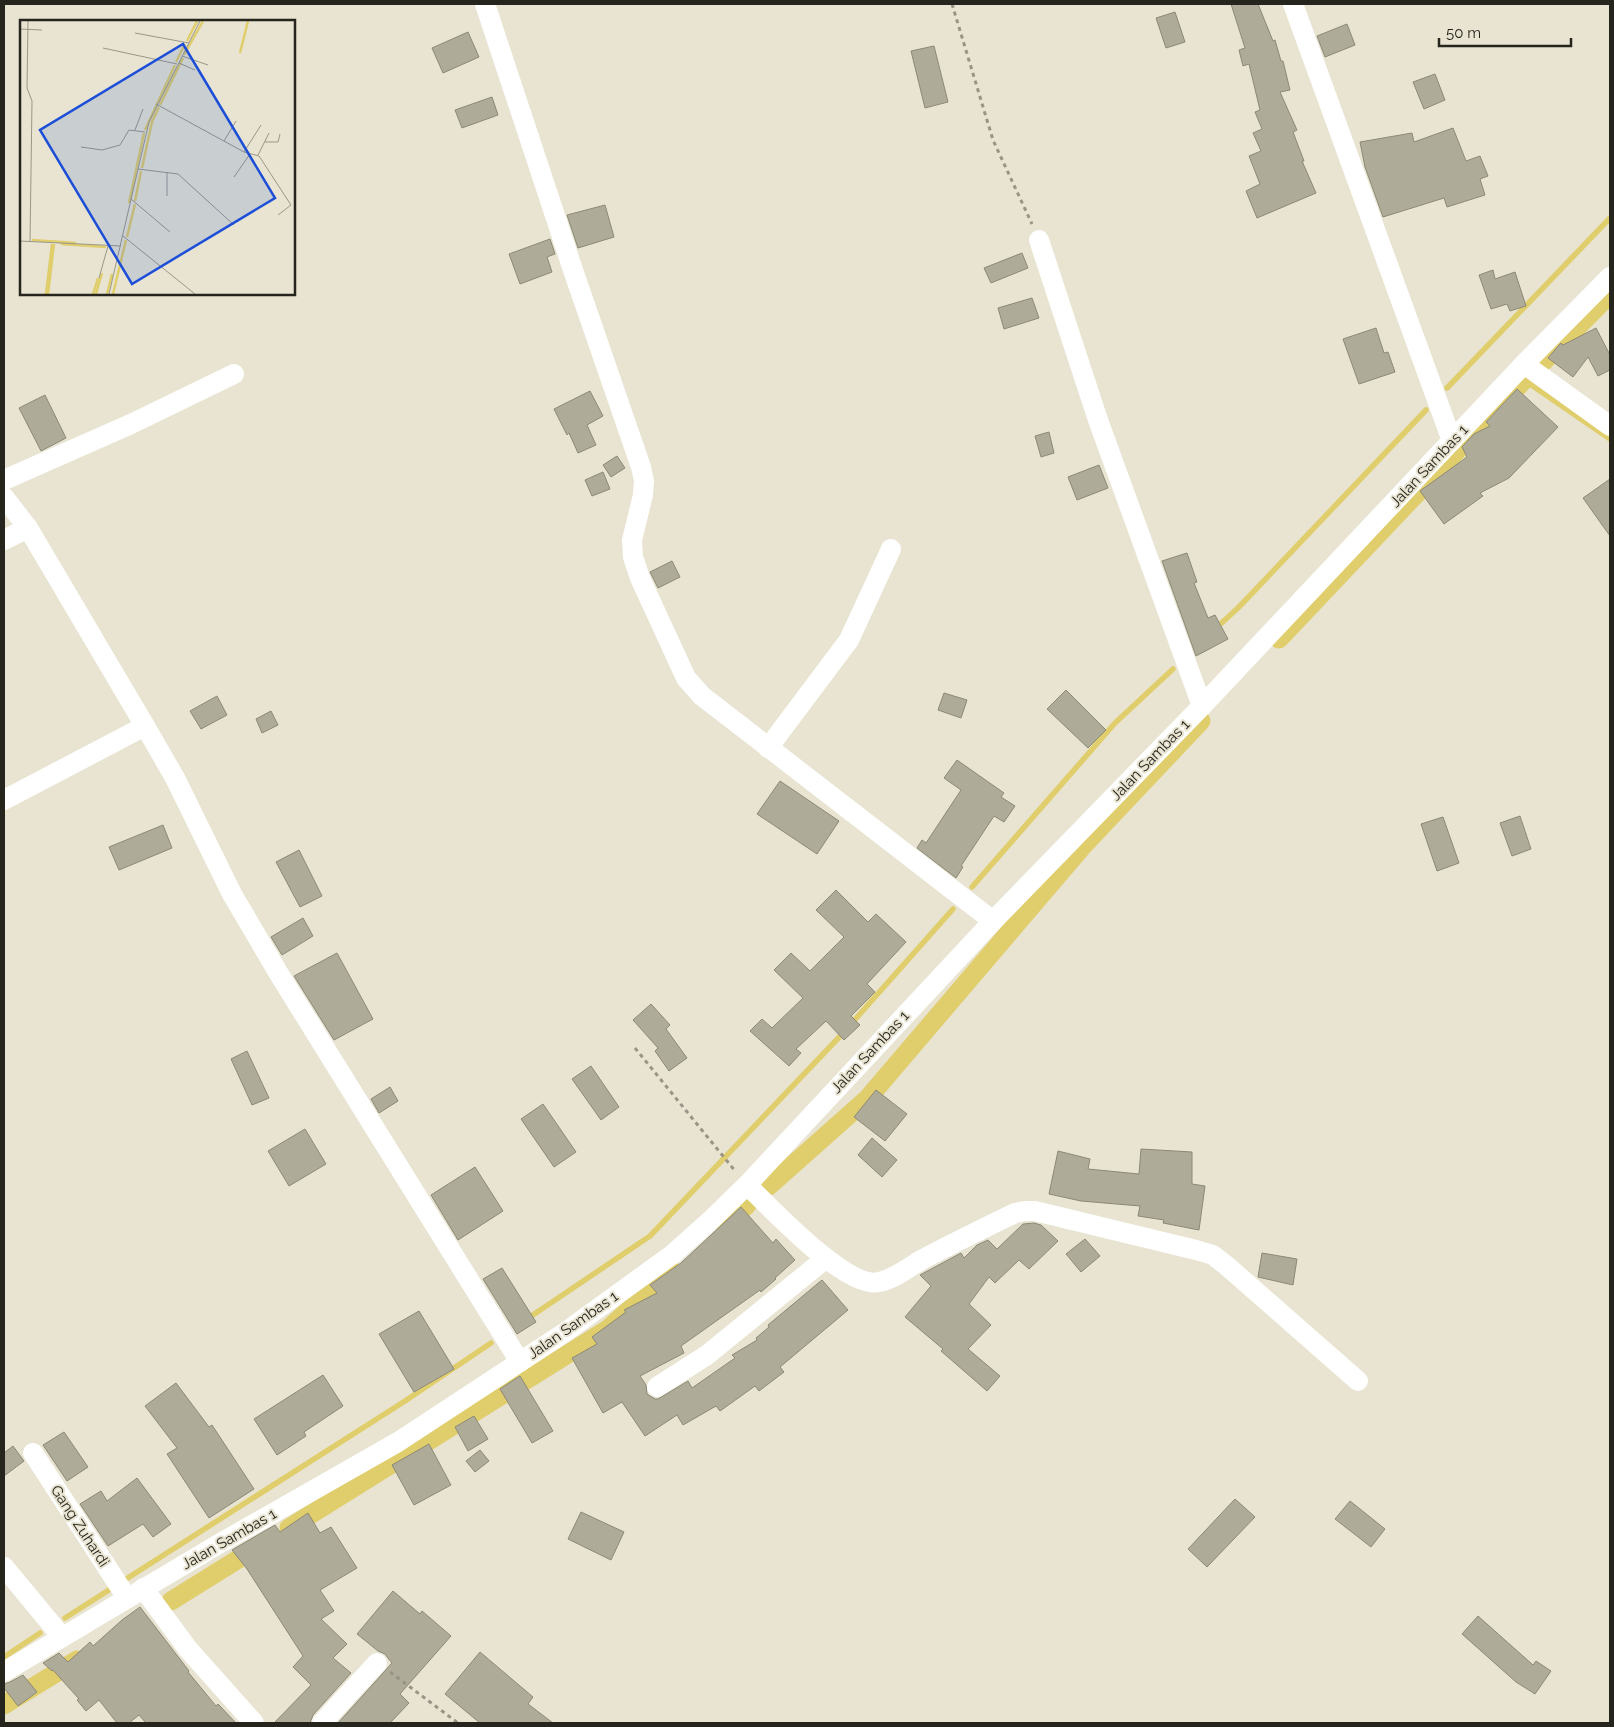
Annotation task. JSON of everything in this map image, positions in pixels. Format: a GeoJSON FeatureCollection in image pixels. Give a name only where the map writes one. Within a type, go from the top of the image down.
{"type":"FeatureCollection","features":[{"type":"Feature","properties":{"kind":"street"},"geometry":{"type":"LineString","coordinates":[[486,4],[574,273],[641,467],[644,481],[643,495],[635,522],[631,547],[640,578],[686,678],[702,696],[993,922]]}},
{"type":"Feature","properties":{"kind":"street"},"geometry":{"type":"LineString","coordinates":[[1293,4],[1452,441]]}},
{"type":"Feature","properties":{"kind":"street"},"geometry":{"type":"LineString","coordinates":[[1039,240],[1098,420],[1202,706]]}},
{"type":"Feature","properties":{"kind":"street","name":"Jalan Sambas 1"},"geometry":{"type":"LineString","coordinates":[[4,1672],[132,1594],[398,1442],[564,1333],[673,1254],[747,1185],[993,922],[1202,706],[1524,364],[1610,277]]}},
{"type":"Feature","properties":{"kind":"street"},"geometry":{"type":"LineString","coordinates":[[1524,364],[1610,426]]}},
{"type":"Feature","properties":{"kind":"street"},"geometry":{"type":"LineString","coordinates":[[4,480],[132,424],[234,374]]}},
{"type":"Feature","properties":{"kind":"street"},"geometry":{"type":"LineString","coordinates":[[4,497],[28,528],[175,778],[229,887],[279,974],[520,1362]]}},
{"type":"Feature","properties":{"kind":"street"},"geometry":{"type":"LineString","coordinates":[[4,540],[28,528]]}},
{"type":"Feature","properties":{"kind":"street"},"geometry":{"type":"LineString","coordinates":[[768,748],[848,640],[891,548]]}},
{"type":"Feature","properties":{"kind":"street"},"geometry":{"type":"LineString","coordinates":[[4,800],[145,726]]}},
{"type":"Feature","properties":{"kind":"street"},"geometry":{"type":"LineString","coordinates":[[747,1185],[825,1259],[858,1279],[878,1283],[1015,1213],[1025,1211],[1036,1211],[1213,1255],[1358,1381]]}},
{"type":"Feature","properties":{"kind":"street"},"geometry":{"type":"LineString","coordinates":[[657,1387],[707,1355],[825,1259]]}},
{"type":"Feature","properties":{"kind":"street","name":"Gang Zuhardi"},"geometry":{"type":"LineString","coordinates":[[33,1453],[97,1552],[132,1594],[188,1649],[254,1723]]}},
{"type":"Feature","properties":{"kind":"street"},"geometry":{"type":"LineString","coordinates":[[4,1567],[62,1637]]}},
{"type":"Feature","properties":{"kind":"street"},"geometry":{"type":"LineString","coordinates":[[322,1723],[378,1663]]}},
{"type":"Feature","properties":{"kind":"path"},"geometry":{"type":"LineString","coordinates":[[952,4],[993,140],[1039,240]]}},
{"type":"Feature","properties":{"kind":"path"},"geometry":{"type":"LineString","coordinates":[[635,1048],[747,1185]]}},
{"type":"Feature","properties":{"kind":"path"},"geometry":{"type":"LineString","coordinates":[[378,1663],[458,1723]]}},
{"type":"Feature","properties":{"kind":"building"},"geometry":{"type":"Polygon","coordinates":[[[1231,4],[1258,4],[1273,41],[1275,40],[1281,61],[1283,61],[1290,90],[1280,92],[1297,130],[1293,132],[1304,161],[1302,161],[1316,193],[1257,218],[1246,191],[1260,184],[1249,156],[1261,151],[1253,133],[1262,129],[1255,112],[1260,110],[1249,64],[1243,66],[1239,50],[1245,48],[1231,4]]]}},
{"type":"Feature","properties":{"kind":"building"},"geometry":{"type":"Polygon","coordinates":[[[1175,12],[1185,42],[1166,48],[1156,18],[1175,12]]]}},
{"type":"Feature","properties":{"kind":"building"},"geometry":{"type":"Polygon","coordinates":[[[1347,24],[1355,45],[1325,57],[1317,36],[1347,24]]]}},
{"type":"Feature","properties":{"kind":"building"},"geometry":{"type":"Polygon","coordinates":[[[468,32],[479,57],[443,73],[432,48],[468,32]]]}},
{"type":"Feature","properties":{"kind":"building"},"geometry":{"type":"Polygon","coordinates":[[[934,46],[948,102],[925,108],[911,51],[934,46]]]}},
{"type":"Feature","properties":{"kind":"building"},"geometry":{"type":"Polygon","coordinates":[[[1435,74],[1445,100],[1424,109],[1413,82],[1435,74]]]}},
{"type":"Feature","properties":{"kind":"building"},"geometry":{"type":"Polygon","coordinates":[[[492,97],[498,115],[462,128],[455,110],[492,97]]]}},
{"type":"Feature","properties":{"kind":"building"},"geometry":{"type":"Polygon","coordinates":[[[1453,128],[1466,161],[1480,156],[1488,176],[1480,179],[1485,195],[1447,207],[1444,198],[1383,217],[1365,167],[1360,142],[1412,133],[1414,142],[1453,128]]]}},
{"type":"Feature","properties":{"kind":"building"},"geometry":{"type":"Polygon","coordinates":[[[605,205],[614,237],[578,248],[567,215],[605,205]]]}},
{"type":"Feature","properties":{"kind":"building"},"geometry":{"type":"Polygon","coordinates":[[[550,239],[555,254],[547,257],[552,272],[520,284],[509,254],[550,239]]]}},
{"type":"Feature","properties":{"kind":"building"},"geometry":{"type":"Polygon","coordinates":[[[1022,253],[1028,268],[991,283],[984,268],[1022,253]]]}},
{"type":"Feature","properties":{"kind":"building"},"geometry":{"type":"Polygon","coordinates":[[[1493,270],[1495,279],[1515,272],[1526,306],[1510,311],[1507,304],[1491,309],[1479,275],[1493,270]]]}},
{"type":"Feature","properties":{"kind":"building"},"geometry":{"type":"Polygon","coordinates":[[[1032,298],[1039,318],[1004,329],[998,308],[1032,298]]]}},
{"type":"Feature","properties":{"kind":"building"},"geometry":{"type":"Polygon","coordinates":[[[1376,328],[1384,353],[1388,352],[1395,372],[1359,384],[1343,339],[1376,328]]]}},
{"type":"Feature","properties":{"kind":"building"},"geometry":{"type":"Polygon","coordinates":[[[1596,328],[1610,355],[1610,370],[1598,376],[1588,357],[1573,377],[1548,358],[1561,343],[1563,345],[1596,328]]]}},
{"type":"Feature","properties":{"kind":"building"},"geometry":{"type":"Polygon","coordinates":[[[1517,389],[1558,427],[1509,478],[1480,493],[1483,496],[1444,524],[1420,491],[1467,457],[1462,447],[1474,434],[1490,426],[1486,422],[1517,389]]]}},
{"type":"Feature","properties":{"kind":"building"},"geometry":{"type":"Polygon","coordinates":[[[590,391],[603,416],[587,425],[596,445],[578,453],[569,433],[567,435],[554,409],[590,391]]]}},
{"type":"Feature","properties":{"kind":"building"},"geometry":{"type":"Polygon","coordinates":[[[45,395],[66,438],[41,451],[19,408],[45,395]]]}},
{"type":"Feature","properties":{"kind":"building"},"geometry":{"type":"Polygon","coordinates":[[[1049,432],[1054,453],[1041,457],[1035,436],[1049,432]]]}},
{"type":"Feature","properties":{"kind":"building"},"geometry":{"type":"Polygon","coordinates":[[[617,456],[625,468],[611,477],[603,465],[617,456]]]}},
{"type":"Feature","properties":{"kind":"building"},"geometry":{"type":"Polygon","coordinates":[[[1099,465],[1108,488],[1077,500],[1068,477],[1099,465]]]}},
{"type":"Feature","properties":{"kind":"building"},"geometry":{"type":"Polygon","coordinates":[[[603,472],[610,489],[592,496],[585,480],[603,472]]]}},
{"type":"Feature","properties":{"kind":"building"},"geometry":{"type":"Polygon","coordinates":[[[1610,479],[1610,536],[1583,498],[1610,479]]]}},
{"type":"Feature","properties":{"kind":"building"},"geometry":{"type":"Polygon","coordinates":[[[1187,553],[1197,582],[1194,583],[1208,618],[1215,615],[1228,639],[1196,656],[1162,561],[1187,553]]]}},
{"type":"Feature","properties":{"kind":"building"},"geometry":{"type":"Polygon","coordinates":[[[672,561],[680,577],[658,588],[650,572],[672,561]]]}},
{"type":"Feature","properties":{"kind":"building"},"geometry":{"type":"Polygon","coordinates":[[[1066,690],[1106,730],[1088,748],[1047,709],[1066,690]]]}},
{"type":"Feature","properties":{"kind":"building"},"geometry":{"type":"Polygon","coordinates":[[[944,693],[967,700],[961,718],[938,710],[944,693]]]}},
{"type":"Feature","properties":{"kind":"building"},"geometry":{"type":"Polygon","coordinates":[[[217,696],[227,715],[201,729],[190,711],[217,696]]]}},
{"type":"Feature","properties":{"kind":"building"},"geometry":{"type":"Polygon","coordinates":[[[271,711],[278,725],[262,733],[256,719],[271,711]]]}},
{"type":"Feature","properties":{"kind":"building"},"geometry":{"type":"Polygon","coordinates":[[[957,760],[1004,793],[1001,797],[1015,806],[1004,822],[994,816],[961,866],[963,867],[956,878],[917,848],[922,840],[926,843],[961,790],[944,778],[957,760]]]}},
{"type":"Feature","properties":{"kind":"building"},"geometry":{"type":"Polygon","coordinates":[[[780,781],[839,821],[817,854],[757,814],[780,781]]]}},
{"type":"Feature","properties":{"kind":"building"},"geometry":{"type":"Polygon","coordinates":[[[1520,816],[1531,849],[1512,856],[1500,823],[1520,816]]]}},
{"type":"Feature","properties":{"kind":"building"},"geometry":{"type":"Polygon","coordinates":[[[1443,817],[1459,863],[1437,871],[1421,824],[1443,817]]]}},
{"type":"Feature","properties":{"kind":"building"},"geometry":{"type":"Polygon","coordinates":[[[163,825],[172,848],[119,870],[109,847],[163,825]]]}},
{"type":"Feature","properties":{"kind":"building"},"geometry":{"type":"Polygon","coordinates":[[[299,850],[322,896],[300,907],[276,862],[299,850]]]}},
{"type":"Feature","properties":{"kind":"building"},"geometry":{"type":"Polygon","coordinates":[[[836,890],[868,922],[876,914],[906,942],[867,984],[875,992],[851,1016],[860,1025],[844,1040],[826,1021],[796,1049],[801,1053],[789,1066],[750,1031],[762,1019],[772,1028],[803,998],[774,970],[791,953],[810,971],[844,937],[816,910],[836,890]]]}},
{"type":"Feature","properties":{"kind":"building"},"geometry":{"type":"Polygon","coordinates":[[[303,918],[313,936],[282,955],[271,937],[303,918]]]}},
{"type":"Feature","properties":{"kind":"building"},"geometry":{"type":"Polygon","coordinates":[[[337,953],[373,1019],[334,1040],[294,976],[337,953]]]}},
{"type":"Feature","properties":{"kind":"building"},"geometry":{"type":"Polygon","coordinates":[[[651,1004],[670,1025],[666,1029],[687,1058],[669,1071],[655,1051],[658,1048],[633,1020],[651,1004]]]}},
{"type":"Feature","properties":{"kind":"building"},"geometry":{"type":"Polygon","coordinates":[[[247,1051],[269,1098],[252,1105],[231,1059],[247,1051]]]}},
{"type":"Feature","properties":{"kind":"building"},"geometry":{"type":"Polygon","coordinates":[[[591,1066],[619,1107],[601,1120],[572,1079],[591,1066]]]}},
{"type":"Feature","properties":{"kind":"building"},"geometry":{"type":"Polygon","coordinates":[[[390,1087],[398,1101],[379,1113],[371,1099],[390,1087]]]}},
{"type":"Feature","properties":{"kind":"building"},"geometry":{"type":"Polygon","coordinates":[[[876,1090],[907,1114],[885,1141],[854,1117],[876,1090]]]}},
{"type":"Feature","properties":{"kind":"building"},"geometry":{"type":"Polygon","coordinates":[[[543,1104],[576,1152],[554,1167],[521,1119],[543,1104]]]}},
{"type":"Feature","properties":{"kind":"building"},"geometry":{"type":"Polygon","coordinates":[[[305,1129],[326,1164],[289,1186],[268,1151],[305,1129]]]}},
{"type":"Feature","properties":{"kind":"building"},"geometry":{"type":"Polygon","coordinates":[[[872,1138],[897,1160],[882,1177],[858,1155],[872,1138]]]}},
{"type":"Feature","properties":{"kind":"building"},"geometry":{"type":"Polygon","coordinates":[[[1141,1149],[1192,1152],[1192,1184],[1205,1186],[1199,1230],[1163,1223],[1164,1220],[1138,1216],[1140,1206],[1081,1201],[1049,1194],[1058,1151],[1090,1159],[1088,1169],[1139,1174],[1141,1149]]]}},
{"type":"Feature","properties":{"kind":"building"},"geometry":{"type":"Polygon","coordinates":[[[475,1167],[503,1211],[458,1240],[431,1195],[475,1167]]]}},
{"type":"Feature","properties":{"kind":"building"},"geometry":{"type":"Polygon","coordinates":[[[741,1207],[773,1243],[776,1239],[795,1260],[761,1292],[760,1290],[681,1346],[684,1353],[640,1376],[646,1385],[647,1394],[658,1399],[688,1381],[692,1388],[735,1358],[732,1355],[757,1340],[756,1338],[769,1327],[768,1325],[822,1280],[848,1310],[780,1367],[784,1372],[759,1391],[755,1386],[720,1411],[716,1406],[683,1425],[677,1415],[645,1436],[622,1402],[603,1413],[572,1358],[597,1344],[592,1337],[626,1312],[624,1310],[657,1293],[650,1285],[681,1263],[741,1207]]]}},
{"type":"Feature","properties":{"kind":"building"},"geometry":{"type":"Polygon","coordinates":[[[1034,1223],[1041,1225],[1058,1241],[1029,1269],[1019,1260],[995,1283],[989,1277],[969,1304],[991,1325],[968,1349],[1000,1376],[987,1391],[941,1351],[943,1349],[905,1317],[931,1286],[920,1275],[961,1253],[964,1258],[977,1245],[988,1240],[997,1249],[1023,1224],[1034,1223]]]}},
{"type":"Feature","properties":{"kind":"building"},"geometry":{"type":"Polygon","coordinates":[[[1085,1239],[1100,1256],[1081,1272],[1066,1254],[1085,1239]]]}},
{"type":"Feature","properties":{"kind":"building"},"geometry":{"type":"Polygon","coordinates":[[[1262,1253],[1297,1259],[1293,1285],[1258,1277],[1262,1253]]]}},
{"type":"Feature","properties":{"kind":"building"},"geometry":{"type":"Polygon","coordinates":[[[502,1268],[536,1322],[517,1334],[483,1279],[502,1268]]]}},
{"type":"Feature","properties":{"kind":"building"},"geometry":{"type":"Polygon","coordinates":[[[419,1311],[454,1369],[414,1392],[379,1334],[419,1311]]]}},
{"type":"Feature","properties":{"kind":"building"},"geometry":{"type":"Polygon","coordinates":[[[323,1375],[343,1406],[304,1432],[306,1436],[277,1455],[254,1419],[323,1375]]]}},
{"type":"Feature","properties":{"kind":"building"},"geometry":{"type":"Polygon","coordinates":[[[520,1376],[553,1431],[532,1443],[500,1389],[520,1376]]]}},
{"type":"Feature","properties":{"kind":"building"},"geometry":{"type":"Polygon","coordinates":[[[176,1383],[209,1427],[212,1425],[254,1489],[209,1518],[167,1454],[177,1448],[145,1406],[176,1383]]]}},
{"type":"Feature","properties":{"kind":"building"},"geometry":{"type":"Polygon","coordinates":[[[474,1416],[488,1439],[468,1451],[455,1427],[474,1416]]]}},
{"type":"Feature","properties":{"kind":"building"},"geometry":{"type":"Polygon","coordinates":[[[64,1432],[88,1467],[67,1481],[43,1445],[64,1432]]]}},
{"type":"Feature","properties":{"kind":"building"},"geometry":{"type":"Polygon","coordinates":[[[429,1444],[451,1485],[414,1505],[392,1465],[429,1444]]]}},
{"type":"Feature","properties":{"kind":"building"},"geometry":{"type":"Polygon","coordinates":[[[13,1446],[24,1461],[4,1476],[4,1453],[13,1446]]]}},
{"type":"Feature","properties":{"kind":"building"},"geometry":{"type":"Polygon","coordinates":[[[480,1450],[489,1461],[475,1472],[466,1461],[480,1450]]]}},
{"type":"Feature","properties":{"kind":"building"},"geometry":{"type":"Polygon","coordinates":[[[137,1478],[171,1524],[153,1537],[143,1524],[108,1546],[80,1504],[101,1491],[107,1501],[137,1478]]]}},
{"type":"Feature","properties":{"kind":"building"},"geometry":{"type":"Polygon","coordinates":[[[1235,1499],[1255,1517],[1207,1567],[1188,1549],[1235,1499]]]}},
{"type":"Feature","properties":{"kind":"building"},"geometry":{"type":"Polygon","coordinates":[[[1350,1501],[1385,1529],[1371,1547],[1335,1519],[1350,1501]]]}},
{"type":"Feature","properties":{"kind":"building"},"geometry":{"type":"Polygon","coordinates":[[[581,1512],[624,1532],[611,1560],[568,1539],[581,1512]]]}},
{"type":"Feature","properties":{"kind":"building"},"geometry":{"type":"Polygon","coordinates":[[[308,1513],[320,1533],[331,1527],[357,1568],[320,1590],[334,1611],[321,1619],[347,1644],[333,1658],[351,1673],[313,1715],[310,1723],[274,1723],[311,1685],[293,1667],[303,1656],[247,1569],[232,1550],[275,1525],[280,1532],[308,1513]]]}},
{"type":"Feature","properties":{"kind":"building"},"geometry":{"type":"Polygon","coordinates":[[[393,1591],[420,1614],[422,1611],[451,1636],[400,1694],[409,1703],[390,1723],[338,1723],[392,1663],[385,1654],[378,1651],[357,1634],[393,1591]]]}},
{"type":"Feature","properties":{"kind":"building"},"geometry":{"type":"Polygon","coordinates":[[[140,1607],[188,1672],[216,1706],[218,1704],[236,1723],[146,1723],[139,1715],[129,1723],[117,1723],[99,1700],[86,1711],[77,1700],[79,1699],[53,1670],[43,1663],[59,1653],[68,1662],[90,1642],[93,1646],[140,1607]]]}},
{"type":"Feature","properties":{"kind":"building"},"geometry":{"type":"Polygon","coordinates":[[[1478,1616],[1533,1665],[1536,1661],[1551,1671],[1535,1694],[1516,1682],[1462,1634],[1478,1616]]]}},
{"type":"Feature","properties":{"kind":"building"},"geometry":{"type":"Polygon","coordinates":[[[480,1652],[533,1697],[528,1704],[553,1723],[480,1723],[445,1694],[480,1652]]]}},
{"type":"Feature","properties":{"kind":"building"},"geometry":{"type":"Polygon","coordinates":[[[23,1675],[37,1692],[18,1706],[4,1688],[4,1684],[23,1675]]]}},
{"type":"Feature","properties":{"kind":"waterway"},"geometry":{"type":"LineString","coordinates":[[1447,388],[1610,218]]}},
{"type":"Feature","properties":{"kind":"waterway"},"geometry":{"type":"LineString","coordinates":[[1544,361],[1610,294]]}},
{"type":"Feature","properties":{"kind":"waterway"},"geometry":{"type":"LineString","coordinates":[[1279,639],[1525,379]]}},
{"type":"Feature","properties":{"kind":"waterway"},"geometry":{"type":"LineString","coordinates":[[1524,380],[1610,439]]}},
{"type":"Feature","properties":{"kind":"waterway"},"geometry":{"type":"LineString","coordinates":[[1215,629],[1239,607],[1426,410]]}},
{"type":"Feature","properties":{"kind":"waterway"},"geometry":{"type":"LineString","coordinates":[[972,887],[1115,723],[1173,669]]}},
{"type":"Feature","properties":{"kind":"waterway"},"geometry":{"type":"LineString","coordinates":[[769,1186],[868,1098],[1082,847],[1201,721]]}},
{"type":"Feature","properties":{"kind":"waterway"},"geometry":{"type":"LineString","coordinates":[[851,1024],[953,909]]}},
{"type":"Feature","properties":{"kind":"waterway"},"geometry":{"type":"LineString","coordinates":[[527,1319],[650,1236],[845,1031]]}},
{"type":"Feature","properties":{"kind":"waterway"},"geometry":{"type":"LineString","coordinates":[[725,1225],[747,1205]]}},
{"type":"Feature","properties":{"kind":"waterway"},"geometry":{"type":"LineString","coordinates":[[289,1528],[608,1329],[672,1271]]}},
{"type":"Feature","properties":{"kind":"waterway"},"geometry":{"type":"LineString","coordinates":[[65,1618],[405,1401],[491,1343]]}},
{"type":"Feature","properties":{"kind":"waterway"},"geometry":{"type":"LineString","coordinates":[[171,1601],[261,1545]]}},
{"type":"Feature","properties":{"kind":"waterway"},"geometry":{"type":"LineString","coordinates":[[4,1657],[40,1633]]}},
{"type":"Feature","properties":{"kind":"waterway"},"geometry":{"type":"LineString","coordinates":[[4,1705],[77,1660]]}}]}
